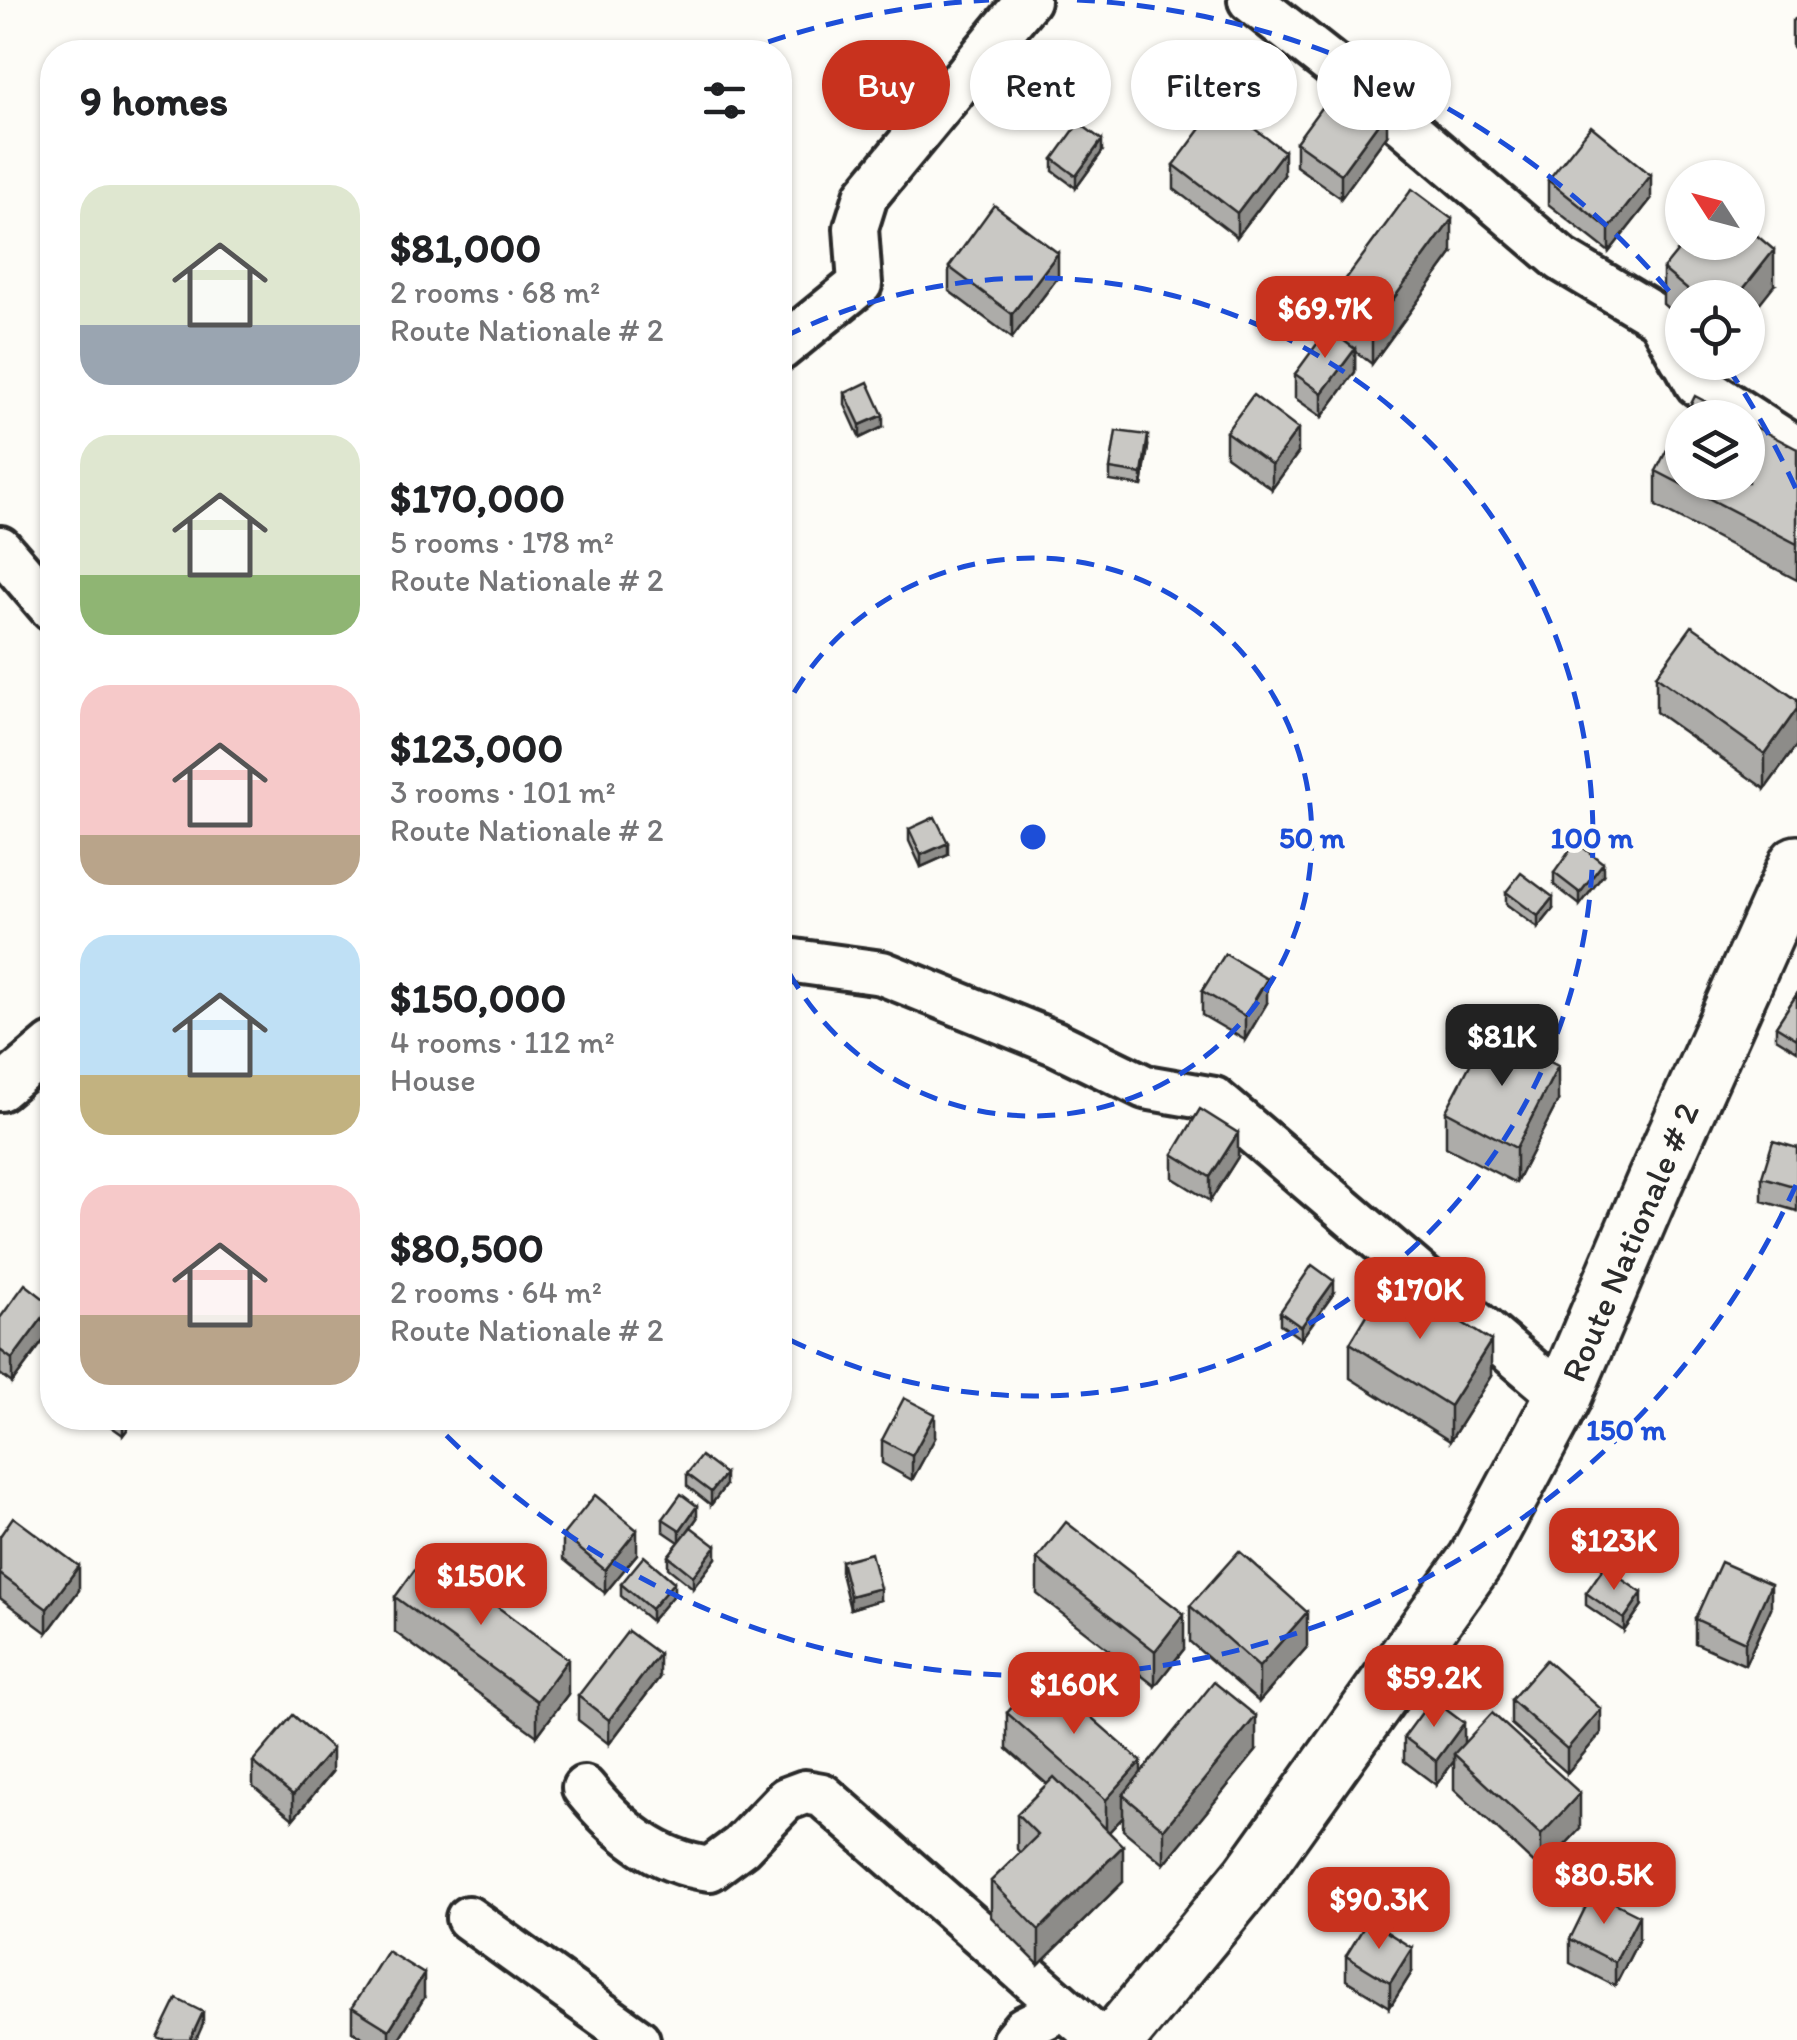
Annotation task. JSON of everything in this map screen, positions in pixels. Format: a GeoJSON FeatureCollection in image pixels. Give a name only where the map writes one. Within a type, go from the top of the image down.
{"type":"FeatureCollection","features":[{"type":"Feature","properties":{"kind":"main road","name":"Route Nationale # 2"},"geometry":{"type":"LineString","coordinates":[[1116,2040],[1251,1876],[1476,1560],[1563,1397],[1654,1181],[1797,864]]}},
{"type":"Feature","properties":{"kind":"street"},"geometry":{"type":"LineString","coordinates":[[792,340],[860,284],[856,228],[866,196],[1028,0]]}},
{"type":"Feature","properties":{"kind":"street"},"geometry":{"type":"LineString","coordinates":[[1250,0],[1359,86],[1562,260],[1659,318],[1665,328]]}},
{"type":"Feature","properties":{"kind":"street"},"geometry":{"type":"LineString","coordinates":[[1695,380],[1797,450]]}},
{"type":"Feature","properties":{"kind":"street"},"geometry":{"type":"LineString","coordinates":[[0,548],[40,595]]}},
{"type":"Feature","properties":{"kind":"street"},"geometry":{"type":"LineString","coordinates":[[792,961],[882,973],[1055,1043],[1145,1087],[1214,1099],[1563,1397]]}},
{"type":"Feature","properties":{"kind":"street"},"geometry":{"type":"LineString","coordinates":[[0,1089],[40,1055]]}},
{"type":"Feature","properties":{"kind":"street"},"geometry":{"type":"LineString","coordinates":[[584,1788],[603,1812],[646,1849],[710,1869],[741,1846],[786,1798],[805,1792],[822,1795],[1101,2040]]}},
{"type":"Feature","properties":{"kind":"street"},"geometry":{"type":"LineString","coordinates":[[468,1918],[638,2040]]}},
{"type":"Feature","properties":{"kind":"street"},"geometry":{"type":"LineString","coordinates":[[1014,2040],[1024,2028],[1062,2009]]}},
{"type":"Feature","properties":{"kind":"building"},"geometry":{"type":"Polygon","coordinates":[[[1317,113],[1317,130],[1373,130],[1341,174],[1296,142],[1317,113]]]}},
{"type":"Feature","properties":{"kind":"building"},"geometry":{"type":"Polygon","coordinates":[[[1591,126],[1651,175],[1609,229],[1548,180],[1591,126]]]}},
{"type":"Feature","properties":{"kind":"building"},"geometry":{"type":"Polygon","coordinates":[[[1074,130],[1088,130],[1102,140],[1076,176],[1053,159],[1074,130]]]}},
{"type":"Feature","properties":{"kind":"building"},"geometry":{"type":"Polygon","coordinates":[[[1200,130],[1256,130],[1284,151],[1237,213],[1174,165],[1200,130]]]}},
{"type":"Feature","properties":{"kind":"building"},"geometry":{"type":"Polygon","coordinates":[[[1412,189],[1452,219],[1372,328],[1331,299],[1412,189]]]}},
{"type":"Feature","properties":{"kind":"building"},"geometry":{"type":"Polygon","coordinates":[[[994,205],[1058,253],[1012,314],[949,267],[994,205]]]}},
{"type":"Feature","properties":{"kind":"building"},"geometry":{"type":"Polygon","coordinates":[[[1765,242],[1774,250],[1750,280],[1676,280],[1663,269],[1670,260],[1765,260],[1765,242]]]}},
{"type":"Feature","properties":{"kind":"building"},"geometry":{"type":"Polygon","coordinates":[[[1328,329],[1355,349],[1322,393],[1295,374],[1328,329]]]}},
{"type":"Feature","properties":{"kind":"building"},"geometry":{"type":"Polygon","coordinates":[[[868,382],[883,415],[860,425],[845,393],[868,382]]]}},
{"type":"Feature","properties":{"kind":"building"},"geometry":{"type":"Polygon","coordinates":[[[1253,395],[1298,429],[1272,465],[1226,432],[1253,395]]]}},
{"type":"Feature","properties":{"kind":"building"},"geometry":{"type":"Polygon","coordinates":[[[1116,431],[1148,435],[1142,474],[1110,469],[1116,431]]]}},
{"type":"Feature","properties":{"kind":"building"},"geometry":{"type":"Polygon","coordinates":[[[1765,432],[1797,449],[1797,544],[1712,500],[1765,500],[1765,432]]]}},
{"type":"Feature","properties":{"kind":"building"},"geometry":{"type":"Polygon","coordinates":[[[1665,453],[1665,476],[1656,471],[1665,453]]]}},
{"type":"Feature","properties":{"kind":"building"},"geometry":{"type":"Polygon","coordinates":[[[1692,626],[1797,700],[1797,709],[1765,754],[1656,676],[1692,626]]]}},
{"type":"Feature","properties":{"kind":"building"},"geometry":{"type":"Polygon","coordinates":[[[935,817],[948,843],[921,855],[909,829],[935,817]]]}},
{"type":"Feature","properties":{"kind":"building"},"geometry":{"type":"Polygon","coordinates":[[[1576,842],[1603,863],[1580,893],[1554,873],[1576,842]]]}},
{"type":"Feature","properties":{"kind":"building"},"geometry":{"type":"Polygon","coordinates":[[[1521,873],[1553,897],[1538,916],[1506,892],[1521,873]]]}},
{"type":"Feature","properties":{"kind":"building"},"geometry":{"type":"Polygon","coordinates":[[[1225,954],[1267,979],[1245,1016],[1202,991],[1225,954]]]}},
{"type":"Feature","properties":{"kind":"building"},"geometry":{"type":"Polygon","coordinates":[[[1797,994],[1797,1039],[1776,1026],[1797,994]]]}},
{"type":"Feature","properties":{"kind":"building"},"geometry":{"type":"Polygon","coordinates":[[[1488,1030],[1558,1066],[1516,1148],[1446,1111],[1488,1030]]]}},
{"type":"Feature","properties":{"kind":"building"},"geometry":{"type":"Polygon","coordinates":[[[1200,1109],[1238,1133],[1210,1177],[1173,1154],[1200,1109]]]}},
{"type":"Feature","properties":{"kind":"building"},"geometry":{"type":"Polygon","coordinates":[[[1773,1141],[1797,1148],[1797,1187],[1762,1177],[1773,1141]]]}},
{"type":"Feature","properties":{"kind":"building"},"geometry":{"type":"Polygon","coordinates":[[[1312,1265],[1334,1281],[1301,1327],[1280,1312],[1312,1265]]]}},
{"type":"Feature","properties":{"kind":"building"},"geometry":{"type":"Polygon","coordinates":[[[1390,1277],[1491,1341],[1450,1406],[1350,1343],[1390,1277]]]}},
{"type":"Feature","properties":{"kind":"building"},"geometry":{"type":"Polygon","coordinates":[[[25,1284],[40,1296],[40,1321],[12,1359],[0,1350],[0,1318],[25,1284]]]}},
{"type":"Feature","properties":{"kind":"building"},"geometry":{"type":"Polygon","coordinates":[[[904,1398],[935,1414],[912,1456],[882,1440],[904,1398]]]}},
{"type":"Feature","properties":{"kind":"building"},"geometry":{"type":"Polygon","coordinates":[[[701,1456],[725,1474],[711,1492],[687,1474],[701,1456]]]}},
{"type":"Feature","properties":{"kind":"building"},"geometry":{"type":"Polygon","coordinates":[[[681,1494],[697,1506],[680,1530],[663,1519],[681,1494]]]}},
{"type":"Feature","properties":{"kind":"building"},"geometry":{"type":"Polygon","coordinates":[[[595,1495],[637,1530],[605,1570],[563,1535],[595,1495]]]}},
{"type":"Feature","properties":{"kind":"building"},"geometry":{"type":"Polygon","coordinates":[[[13,1517],[79,1566],[47,1609],[0,1574],[0,1536],[13,1517]]]}},
{"type":"Feature","properties":{"kind":"building"},"geometry":{"type":"Polygon","coordinates":[[[1066,1522],[1184,1614],[1155,1651],[1037,1559],[1066,1522]]]}},
{"type":"Feature","properties":{"kind":"building"},"geometry":{"type":"Polygon","coordinates":[[[691,1527],[716,1546],[693,1576],[668,1556],[691,1527]]]}},
{"type":"Feature","properties":{"kind":"building"},"geometry":{"type":"Polygon","coordinates":[[[1239,1551],[1307,1612],[1259,1667],[1190,1606],[1239,1551]]]}},
{"type":"Feature","properties":{"kind":"building"},"geometry":{"type":"Polygon","coordinates":[[[871,1553],[880,1588],[850,1596],[841,1561],[871,1553]]]}},
{"type":"Feature","properties":{"kind":"building"},"geometry":{"type":"Polygon","coordinates":[[[426,1554],[568,1659],[537,1701],[395,1597],[426,1554]]]}},
{"type":"Feature","properties":{"kind":"building"},"geometry":{"type":"Polygon","coordinates":[[[644,1556],[674,1582],[651,1609],[621,1584],[644,1556]]]}},
{"type":"Feature","properties":{"kind":"building"},"geometry":{"type":"Polygon","coordinates":[[[1721,1562],[1771,1584],[1745,1642],[1695,1619],[1721,1562]]]}},
{"type":"Feature","properties":{"kind":"building"},"geometry":{"type":"Polygon","coordinates":[[[1604,1567],[1642,1593],[1624,1619],[1586,1593],[1604,1567]]]}},
{"type":"Feature","properties":{"kind":"building"},"geometry":{"type":"Polygon","coordinates":[[[628,1631],[659,1654],[609,1720],[578,1696],[628,1631]]]}},
{"type":"Feature","properties":{"kind":"building"},"geometry":{"type":"Polygon","coordinates":[[[1546,1660],[1601,1709],[1567,1749],[1511,1700],[1546,1660]]]}},
{"type":"Feature","properties":{"kind":"building"},"geometry":{"type":"Polygon","coordinates":[[[1042,1674],[1141,1761],[1106,1800],[1007,1713],[1042,1674]]]}},
{"type":"Feature","properties":{"kind":"building"},"geometry":{"type":"Polygon","coordinates":[[[1214,1682],[1256,1716],[1164,1829],[1123,1795],[1214,1682]]]}},
{"type":"Feature","properties":{"kind":"building"},"geometry":{"type":"Polygon","coordinates":[[[1432,1699],[1464,1723],[1436,1761],[1404,1737],[1432,1699]]]}},
{"type":"Feature","properties":{"kind":"building"},"geometry":{"type":"Polygon","coordinates":[[[1492,1713],[1580,1793],[1541,1835],[1454,1754],[1492,1713]]]}},
{"type":"Feature","properties":{"kind":"building"},"geometry":{"type":"Polygon","coordinates":[[[293,1715],[332,1749],[293,1795],[253,1762],[293,1715]]]}},
{"type":"Feature","properties":{"kind":"building"},"geometry":{"type":"Polygon","coordinates":[[[1054,1777],[1123,1846],[1039,1930],[991,1881],[1038,1835],[1017,1814],[1054,1777]]]}},
{"type":"Feature","properties":{"kind":"building"},"geometry":{"type":"Polygon","coordinates":[[[1593,1892],[1639,1915],[1615,1962],[1570,1939],[1593,1892]]]}},
{"type":"Feature","properties":{"kind":"building"},"geometry":{"type":"Polygon","coordinates":[[[1368,1920],[1412,1948],[1390,1983],[1346,1956],[1368,1920]]]}},
{"type":"Feature","properties":{"kind":"building"},"geometry":{"type":"Polygon","coordinates":[[[387,1951],[424,1974],[389,2030],[352,2007],[387,1951]]]}},
{"type":"Feature","properties":{"kind":"building"},"geometry":{"type":"Polygon","coordinates":[[[177,1999],[203,2012],[190,2040],[158,2038],[177,1999]]]}}]}
